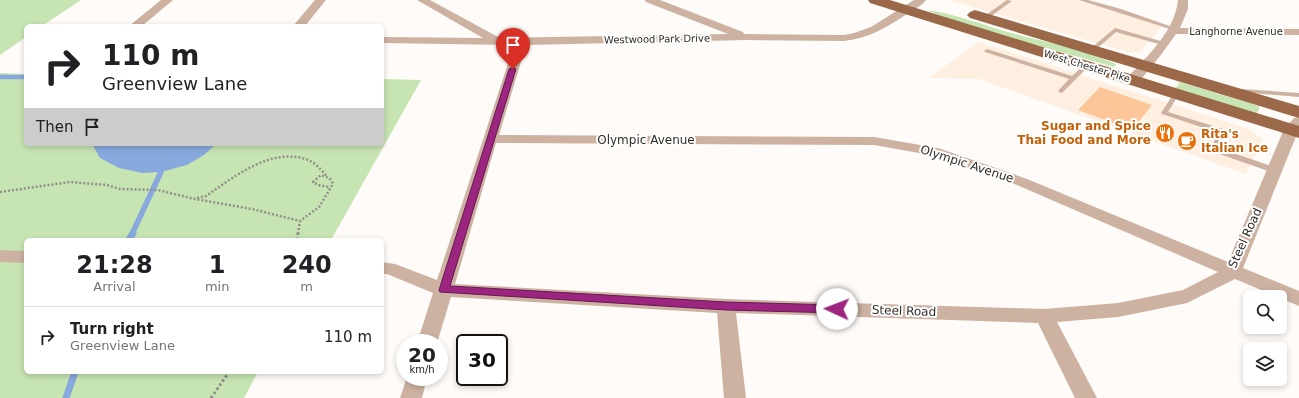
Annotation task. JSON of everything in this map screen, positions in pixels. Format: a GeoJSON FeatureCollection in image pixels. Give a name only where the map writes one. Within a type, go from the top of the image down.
{"type":"FeatureCollection","features":[{"type":"Feature","properties":{"kind":"highway","name":"West Chester Pike"},"geometry":{"type":"LineString","coordinates":[[875,0],[906,10],[1089,58],[1145,66],[1299,112]]}},
{"type":"Feature","properties":{"kind":"highway","name":"West Chester Pike"},"geometry":{"type":"LineString","coordinates":[[962,11],[985,18],[1089,58],[1133,80],[1176,94],[1296,127]]}},
{"type":"Feature","properties":{"kind":"street"},"geometry":{"type":"LineString","coordinates":[[138,24],[168,0]]}},
{"type":"Feature","properties":{"kind":"street"},"geometry":{"type":"LineString","coordinates":[[301,24],[321,0]]}},
{"type":"Feature","properties":{"kind":"street"},"geometry":{"type":"LineString","coordinates":[[422,0],[497,42]]}},
{"type":"Feature","properties":{"kind":"street"},"geometry":{"type":"LineString","coordinates":[[650,0],[747,37]]}},
{"type":"Feature","properties":{"kind":"street"},"geometry":{"type":"LineString","coordinates":[[1133,80],[1174,30],[1181,16],[1183,0]]}},
{"type":"Feature","properties":{"kind":"street","name":"Westwood Park Drive"},"geometry":{"type":"LineString","coordinates":[[384,40],[497,42],[747,37],[855,37],[871,32],[906,10],[925,1]]}},
{"type":"Feature","properties":{"kind":"street","name":"Langhorne Avenue"},"geometry":{"type":"LineString","coordinates":[[1174,30],[1299,32]]}},
{"type":"Feature","properties":{"kind":"street"},"geometry":{"type":"LineString","coordinates":[[431,334],[521,41]]}},
{"type":"Feature","properties":{"kind":"street","name":"Steel Road"},"geometry":{"type":"LineString","coordinates":[[384,268],[389,268],[444,290],[726,306],[1044,316],[1118,310],[1187,296],[1233,272],[1274,170],[1296,127]]}},
{"type":"Feature","properties":{"kind":"street","name":"Olympic Avenue"},"geometry":{"type":"LineString","coordinates":[[491,139],[874,141],[933,151],[1022,182],[1299,300]]}},
{"type":"Feature","properties":{"kind":"street"},"geometry":{"type":"LineString","coordinates":[[0,256],[24,257]]}},
{"type":"Feature","properties":{"kind":"street"},"geometry":{"type":"LineString","coordinates":[[726,306],[736,398]]}},
{"type":"Feature","properties":{"kind":"street"},"geometry":{"type":"LineString","coordinates":[[1044,316],[1086,398]]}},
{"type":"Feature","properties":{"kind":"street"},"geometry":{"type":"LineString","coordinates":[[411,398],[414,386]]}},
{"type":"Feature","properties":{"kind":"lane"},"geometry":{"type":"LineString","coordinates":[[1082,0],[1119,10],[1174,30]]}},
{"type":"Feature","properties":{"kind":"lane"},"geometry":{"type":"LineString","coordinates":[[985,18],[1009,1]]}},
{"type":"Feature","properties":{"kind":"lane"},"geometry":{"type":"LineString","coordinates":[[1061,92],[1074,79],[1089,58],[1115,30],[1162,43]]}},
{"type":"Feature","properties":{"kind":"lane"},"geometry":{"type":"LineString","coordinates":[[987,51],[1074,79]]}},
{"type":"Feature","properties":{"kind":"lane"},"geometry":{"type":"LineString","coordinates":[[1226,90],[1299,95]]}},
{"type":"Feature","properties":{"kind":"lane"},"geometry":{"type":"LineString","coordinates":[[1176,94],[1164,113],[1223,132],[1214,149],[1274,170]]}},
{"type":"Feature","properties":{"kind":"path"},"geometry":{"type":"LineString","coordinates":[[195,199],[206,196],[259,163],[278,158],[297,157],[310,161],[332,180],[333,184],[319,207],[300,221],[297,238]]}},
{"type":"Feature","properties":{"kind":"path"},"geometry":{"type":"LineString","coordinates":[[329,178],[322,175],[316,178],[313,182],[329,187],[329,189]]}},
{"type":"Feature","properties":{"kind":"path"},"geometry":{"type":"LineString","coordinates":[[0,192],[70,182],[107,185],[120,189],[158,190],[195,199],[252,209],[300,221]]}},
{"type":"Feature","properties":{"kind":"path"},"geometry":{"type":"LineString","coordinates":[[211,398],[228,374]]}},
{"type":"Feature","properties":{"kind":"shaded area"},"geometry":{"type":"Polygon","coordinates":[[[948,0],[1076,0],[1164,24],[1140,52],[1128,52],[948,0]]]}},
{"type":"Feature","properties":{"kind":"shaded area"},"geometry":{"type":"Polygon","coordinates":[[[979,42],[1249,129],[1263,139],[1246,174],[979,79],[928,78],[979,42]]]}},
{"type":"Feature","properties":{"kind":"green space"},"geometry":{"type":"Polygon","coordinates":[[[0,0],[81,0],[45,24],[24,24],[24,38],[0,55],[0,0]]]}},
{"type":"Feature","properties":{"kind":"green space"},"geometry":{"type":"Polygon","coordinates":[[[928,11],[953,15],[1004,31],[1075,49],[1116,64],[1114,67],[975,28],[928,11]]]}},
{"type":"Feature","properties":{"kind":"green space"},"geometry":{"type":"Polygon","coordinates":[[[0,73],[24,74],[24,146],[384,146],[332,238],[24,238],[24,374],[257,374],[244,398],[0,398],[0,73]]]}},
{"type":"Feature","properties":{"kind":"green space"},"geometry":{"type":"Polygon","coordinates":[[[384,79],[421,80],[384,146],[384,79]]]}},
{"type":"Feature","properties":{"kind":"green space"},"geometry":{"type":"Polygon","coordinates":[[[1179,82],[1259,106],[1259,110],[1255,115],[1171,89],[1178,86],[1179,82]]]}},
{"type":"Feature","properties":{"kind":"water"},"geometry":{"type":"Polygon","coordinates":[[[93,146],[214,146],[204,155],[187,165],[161,172],[142,173],[119,168],[100,158],[93,146]]]}},
{"type":"Feature","properties":{"kind":"building"},"geometry":{"type":"Polygon","coordinates":[[[1100,87],[1152,105],[1132,130],[1078,110],[1100,87]]]}},
{"type":"Feature","properties":{"kind":"waterway"},"geometry":{"type":"LineString","coordinates":[[0,77],[24,77]]}},
{"type":"Feature","properties":{"kind":"waterway"},"geometry":{"type":"LineString","coordinates":[[132,234],[161,172]]}},
{"type":"Feature","properties":{"kind":"waterway"},"geometry":{"type":"LineString","coordinates":[[130,238],[133,233]]}},
{"type":"Feature","properties":{"kind":"waterway"},"geometry":{"type":"LineString","coordinates":[[66,398],[74,374]]}},
{"type":"Feature","properties":{"kind":"place","name":"Sugar and Spice Thai Food and More"},"geometry":{"type":"Point","coordinates":[1165,133]}},
{"type":"Feature","properties":{"kind":"place","name":"Rita's Italian Ice"},"geometry":{"type":"Point","coordinates":[1187,141]}},
{"type":"Feature","properties":{"kind":"route"},"geometry":{"type":"LineString","coordinates":[[513,69],[444,290],[726,306],[837,309]]}}]}
